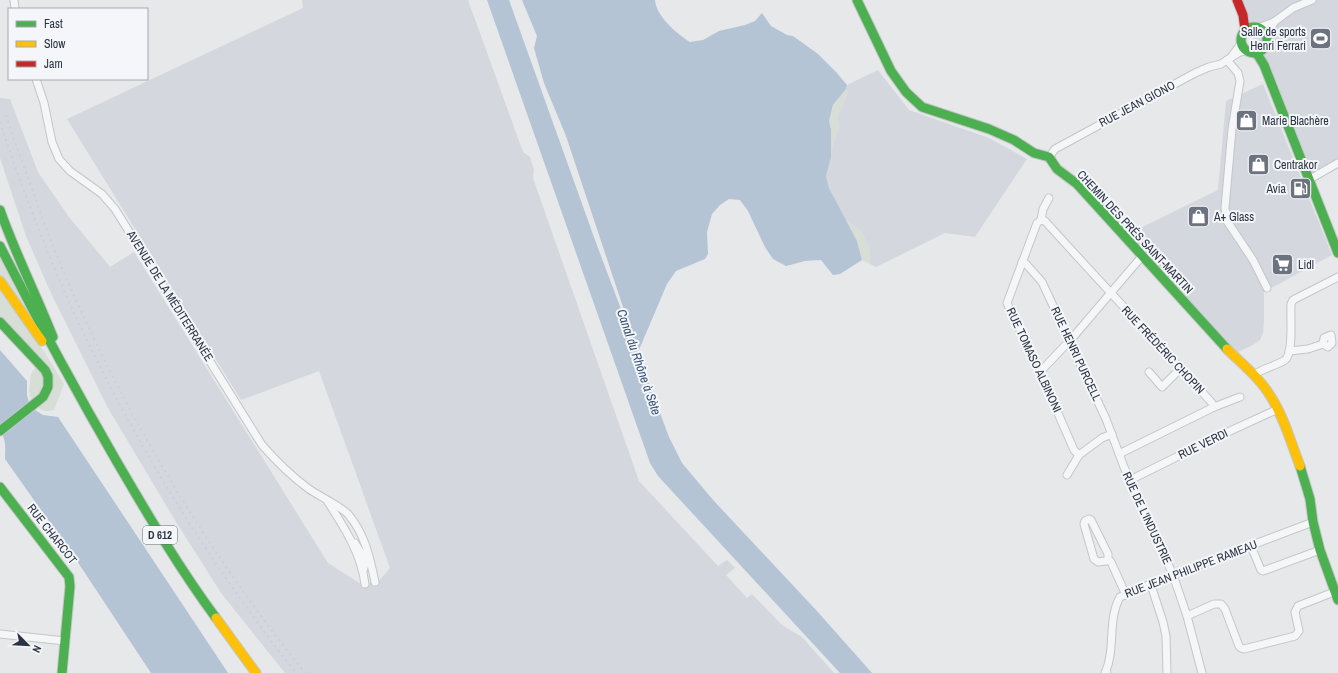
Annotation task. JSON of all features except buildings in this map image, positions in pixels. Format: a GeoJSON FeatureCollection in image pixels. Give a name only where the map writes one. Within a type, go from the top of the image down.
{"type":"FeatureCollection","features":[{"type":"Feature","properties":{"kind":"main road"},"geometry":{"type":"LineString","coordinates":[[857,0],[891,71],[906,92],[922,107],[989,129],[1014,140],[1034,153],[1049,157]]}},
{"type":"Feature","properties":{"kind":"main road"},"geometry":{"type":"LineString","coordinates":[[1237,0],[1243,15],[1253,28],[1265,33],[1267,37],[1266,45],[1260,51]]}},
{"type":"Feature","properties":{"kind":"main road"},"geometry":{"type":"LineString","coordinates":[[1241,0],[1253,28]]}},
{"type":"Feature","properties":{"kind":"main road"},"geometry":{"type":"LineString","coordinates":[[1253,28],[1242,36],[1244,46],[1260,51]]}},
{"type":"Feature","properties":{"kind":"main road"},"geometry":{"type":"LineString","coordinates":[[1260,51],[1264,65],[1310,179],[1335,235],[1338,253]]}},
{"type":"Feature","properties":{"kind":"main road","name":"CHEMIN DES PRÉS SAINT-MARTIN"},"geometry":{"type":"LineString","coordinates":[[1049,157],[1053,166],[1077,184],[1264,387],[1278,409],[1300,466],[1310,499],[1313,522],[1320,550],[1336,590]]}},
{"type":"Feature","properties":{"kind":"main road"},"geometry":{"type":"LineString","coordinates":[[0,210],[5,227],[39,301],[75,389]]}},
{"type":"Feature","properties":{"kind":"main road","name":"D 612"},"geometry":{"type":"LineString","coordinates":[[0,246],[75,389],[153,524],[213,615],[256,673]]}},
{"type":"Feature","properties":{"kind":"main road"},"geometry":{"type":"LineString","coordinates":[[0,281],[75,389]]}},
{"type":"Feature","properties":{"kind":"main road"},"geometry":{"type":"LineString","coordinates":[[0,322],[45,370],[48,376],[48,387],[43,397],[0,431]]}},
{"type":"Feature","properties":{"kind":"main road","name":"RUE CHARCOT"},"geometry":{"type":"LineString","coordinates":[[0,487],[69,577],[70,586],[62,673]]}},
{"type":"Feature","properties":{"kind":"street"},"geometry":{"type":"LineString","coordinates":[[1253,28],[1274,22],[1293,8],[1312,0]]}},
{"type":"Feature","properties":{"kind":"street"},"geometry":{"type":"LineString","coordinates":[[1267,37],[1274,22]]}},
{"type":"Feature","properties":{"kind":"street"},"geometry":{"type":"LineString","coordinates":[[1244,46],[1229,59],[1238,73],[1240,81],[1232,129],[1225,208],[1227,221],[1253,260],[1267,288]]}},
{"type":"Feature","properties":{"kind":"street","name":"RUE JEAN GIONO"},"geometry":{"type":"LineString","coordinates":[[1049,157],[1055,149],[1195,73],[1209,66],[1221,64],[1229,59]]}},
{"type":"Feature","properties":{"kind":"street","name":"AVENUE DE LA MÉDITERRANÉE"},"geometry":{"type":"LineString","coordinates":[[36,80],[45,109],[52,142],[59,159],[70,171],[102,194],[115,209],[262,445],[281,466],[309,489],[343,510],[348,515],[361,533],[369,553],[364,572]]}},
{"type":"Feature","properties":{"kind":"street"},"geometry":{"type":"LineString","coordinates":[[1310,179],[1338,163]]}},
{"type":"Feature","properties":{"kind":"street","name":"RUE TOMASO ALBINONI"},"geometry":{"type":"LineString","coordinates":[[1049,198],[1043,209],[1041,220],[1037,222],[1007,303],[1040,372],[1074,450],[1079,455]]}},
{"type":"Feature","properties":{"kind":"street"},"geometry":{"type":"LineString","coordinates":[[1041,220],[1044,221],[1112,292]]}},
{"type":"Feature","properties":{"kind":"street"},"geometry":{"type":"LineString","coordinates":[[1040,372],[1070,341],[1143,256]]}},
{"type":"Feature","properties":{"kind":"street","name":"RUE HENRI PURCELL"},"geometry":{"type":"LineString","coordinates":[[1022,262],[1026,264],[1042,282],[1112,434],[1119,454]]}},
{"type":"Feature","properties":{"kind":"street"},"geometry":{"type":"LineString","coordinates":[[1254,375],[1259,371],[1284,360],[1288,356],[1290,351],[1290,312],[1293,300],[1338,278]]}},
{"type":"Feature","properties":{"kind":"street","name":"RUE FRÉDÉRIC CHOPIN"},"geometry":{"type":"LineString","coordinates":[[1112,292],[1141,327],[1181,368],[1214,407]]}},
{"type":"Feature","properties":{"kind":"street"},"geometry":{"type":"LineString","coordinates":[[1290,351],[1308,349],[1323,344]]}},
{"type":"Feature","properties":{"kind":"street"},"geometry":{"type":"LineString","coordinates":[[1149,372],[1162,387],[1181,368]]}},
{"type":"Feature","properties":{"kind":"street"},"geometry":{"type":"LineString","coordinates":[[1119,454],[1214,407],[1240,396]]}},
{"type":"Feature","properties":{"kind":"street","name":"RUE VERDI"},"geometry":{"type":"LineString","coordinates":[[1130,480],[1278,409]]}},
{"type":"Feature","properties":{"kind":"street"},"geometry":{"type":"LineString","coordinates":[[1067,475],[1079,455],[1102,438],[1112,434]]}},
{"type":"Feature","properties":{"kind":"street","name":"RUE DE L'INDUSTRIE"},"geometry":{"type":"LineString","coordinates":[[1119,454],[1173,575],[1187,616],[1202,673]]}},
{"type":"Feature","properties":{"kind":"street","name":"AVENUE DE LA MÉDITERRANÉE"},"geometry":{"type":"LineString","coordinates":[[328,502],[350,537],[368,561],[375,582]]}},
{"type":"Feature","properties":{"kind":"street"},"geometry":{"type":"LineString","coordinates":[[1108,559],[1106,561],[1098,562],[1094,559],[1084,524],[1089,519],[1091,520],[1108,554],[1108,559],[1111,562],[1126,595]]}},
{"type":"Feature","properties":{"kind":"street","name":"RUE JEAN PHILIPPE RAMEAU"},"geometry":{"type":"LineString","coordinates":[[1106,673],[1109,662],[1117,602],[1120,597],[1173,575],[1313,522]]}},
{"type":"Feature","properties":{"kind":"street","name":"AVENUE DE LA MÉDITERRANÉE"},"geometry":{"type":"LineString","coordinates":[[350,537],[364,572],[365,584]]}},
{"type":"Feature","properties":{"kind":"street"},"geometry":{"type":"LineString","coordinates":[[1251,546],[1261,570],[1263,571],[1320,550]]}},
{"type":"Feature","properties":{"kind":"street"},"geometry":{"type":"LineString","coordinates":[[1151,585],[1166,636],[1167,673]]}},
{"type":"Feature","properties":{"kind":"street"},"geometry":{"type":"LineString","coordinates":[[1187,616],[1214,604],[1221,604],[1225,609],[1239,646],[1244,649],[1295,636],[1299,631],[1294,612],[1298,606],[1336,590]]}},
{"type":"Feature","properties":{"kind":"street"},"geometry":{"type":"LineString","coordinates":[[0,634],[64,641]]}},
{"type":"Feature","properties":{"kind":"shaded area"},"geometry":{"type":"Polygon","coordinates":[[[302,0],[468,0],[523,152],[530,157],[534,170],[533,178],[639,481],[718,566],[727,560],[735,568],[726,575],[747,598],[752,594],[782,625],[802,637],[834,673],[285,673],[221,593],[173,517],[108,408],[50,291],[26,236],[0,158],[0,98],[10,99],[38,172],[69,217],[110,267],[134,252],[328,563],[361,584],[378,582],[390,568],[319,371],[241,400],[67,119],[303,8],[302,0]]]}},
{"type":"Feature","properties":{"kind":"shaded area"},"geometry":{"type":"Polygon","coordinates":[[[1238,0],[1338,0],[1338,159],[1309,175],[1238,0]]]}},
{"type":"Feature","properties":{"kind":"shaded area"},"geometry":{"type":"Polygon","coordinates":[[[878,70],[909,110],[989,138],[1027,159],[975,237],[945,233],[876,267],[870,264],[869,248],[861,231],[845,219],[829,188],[826,176],[835,137],[839,130],[837,118],[848,92],[846,89],[847,85],[878,70]]]}},
{"type":"Feature","properties":{"kind":"shaded area"},"geometry":{"type":"Polygon","coordinates":[[[1263,84],[1332,255],[1264,292],[1263,333],[1260,340],[1235,353],[1124,236],[1218,190],[1226,101],[1263,84]]]}},
{"type":"Feature","properties":{"kind":"shaded area"},"geometry":{"type":"Polygon","coordinates":[[[846,89],[848,92],[837,118],[839,130],[835,137],[831,157],[831,129],[829,121],[833,105],[846,89]]]}},
{"type":"Feature","properties":{"kind":"shaded area"},"geometry":{"type":"Polygon","coordinates":[[[845,219],[861,231],[869,248],[870,264],[862,260],[857,241],[845,219]]]}},
{"type":"Feature","properties":{"kind":"shaded area"},"geometry":{"type":"Polygon","coordinates":[[[0,255],[27,312],[0,276],[0,255]]]}},
{"type":"Feature","properties":{"kind":"shaded area"},"geometry":{"type":"Polygon","coordinates":[[[0,289],[45,353],[64,384],[54,410],[44,411],[37,407],[31,399],[29,391],[31,374],[37,366],[43,377],[42,389],[52,384],[24,342],[0,317],[0,289]]]}},
{"type":"Feature","properties":{"kind":"water","name":"Canal du Rhône à Sète"},"geometry":{"type":"Polygon","coordinates":[[[487,0],[509,0],[595,240],[669,437],[682,463],[714,501],[816,610],[872,673],[840,673],[658,476],[650,463],[487,0]]]}},
{"type":"Feature","properties":{"kind":"water"},"geometry":{"type":"Polygon","coordinates":[[[522,0],[655,0],[659,12],[668,24],[690,42],[703,40],[719,31],[755,21],[762,13],[771,26],[787,35],[793,36],[818,54],[847,85],[846,89],[833,105],[829,121],[831,129],[831,157],[826,176],[829,188],[857,241],[862,260],[840,274],[833,275],[821,260],[805,261],[786,266],[773,259],[765,247],[748,211],[740,200],[729,199],[720,205],[712,214],[707,232],[708,254],[705,259],[676,271],[667,284],[638,352],[566,136],[544,83],[534,48],[537,36],[522,0]]]}},
{"type":"Feature","properties":{"kind":"water"},"geometry":{"type":"Polygon","coordinates":[[[0,350],[27,381],[27,395],[30,407],[43,415],[58,417],[228,673],[151,673],[77,561],[5,459],[5,442],[0,431],[0,350]]]}},
{"type":"Feature","properties":{"kind":"railway"},"geometry":{"type":"LineString","coordinates":[[6,115],[55,251],[79,307],[134,417],[197,523],[231,574],[305,673]]}},
{"type":"Feature","properties":{"kind":"railway"},"geometry":{"type":"LineString","coordinates":[[0,122],[24,190],[59,280],[117,400],[143,447],[200,540],[231,586],[296,673]]}},
{"type":"Feature","properties":{"kind":"traffic: fast"},"geometry":{"type":"LineString","coordinates":[[857,0],[891,71],[906,92],[922,107],[989,129],[1014,140],[1034,153],[1049,157],[1057,169],[1077,184],[1227,349]]}},
{"type":"Feature","properties":{"kind":"traffic: fast"},"geometry":{"type":"LineString","coordinates":[[1254,27],[1263,31],[1267,40],[1263,49],[1254,53],[1245,49],[1241,40],[1245,31],[1254,27]]}},
{"type":"Feature","properties":{"kind":"traffic: fast"},"geometry":{"type":"LineString","coordinates":[[1256,52],[1264,65],[1338,253]]}},
{"type":"Feature","properties":{"kind":"traffic: fast"},"geometry":{"type":"LineString","coordinates":[[0,210],[12,242],[53,337]]}},
{"type":"Feature","properties":{"kind":"traffic: fast"},"geometry":{"type":"LineString","coordinates":[[0,246],[57,355],[117,462],[177,561],[216,618]]}},
{"type":"Feature","properties":{"kind":"traffic: fast"},"geometry":{"type":"LineString","coordinates":[[0,322],[45,370],[48,376],[48,387],[43,397],[0,431]]}},
{"type":"Feature","properties":{"kind":"traffic: fast"},"geometry":{"type":"LineString","coordinates":[[1300,466],[1310,499],[1313,522],[1320,550],[1338,600]]}},
{"type":"Feature","properties":{"kind":"traffic: fast"},"geometry":{"type":"LineString","coordinates":[[0,487],[69,577],[70,586],[62,673]]}},
{"type":"Feature","properties":{"kind":"traffic: slow"},"geometry":{"type":"LineString","coordinates":[[0,281],[42,341]]}},
{"type":"Feature","properties":{"kind":"traffic: slow"},"geometry":{"type":"LineString","coordinates":[[1227,349],[1256,377],[1267,390],[1284,422],[1300,466]]}},
{"type":"Feature","properties":{"kind":"traffic: slow"},"geometry":{"type":"LineString","coordinates":[[216,618],[256,673]]}},
{"type":"Feature","properties":{"kind":"traffic: jam"},"geometry":{"type":"LineString","coordinates":[[1237,0],[1243,15],[1245,30]]}},
{"type":"Feature","properties":{"kind":"place","name":"Salle de sports Henri Ferrari"},"geometry":{"type":"Point","coordinates":[1321,39]}},
{"type":"Feature","properties":{"kind":"place","name":"Marie Blachère"},"geometry":{"type":"Point","coordinates":[1247,121]}},
{"type":"Feature","properties":{"kind":"place","name":"Centrakor"},"geometry":{"type":"Point","coordinates":[1259,165]}},
{"type":"Feature","properties":{"kind":"place","name":"Avia"},"geometry":{"type":"Point","coordinates":[1301,189]}},
{"type":"Feature","properties":{"kind":"place","name":"A+ Glass"},"geometry":{"type":"Point","coordinates":[1199,217]}},
{"type":"Feature","properties":{"kind":"place","name":"Lidl"},"geometry":{"type":"Point","coordinates":[1282,265]}}]}
